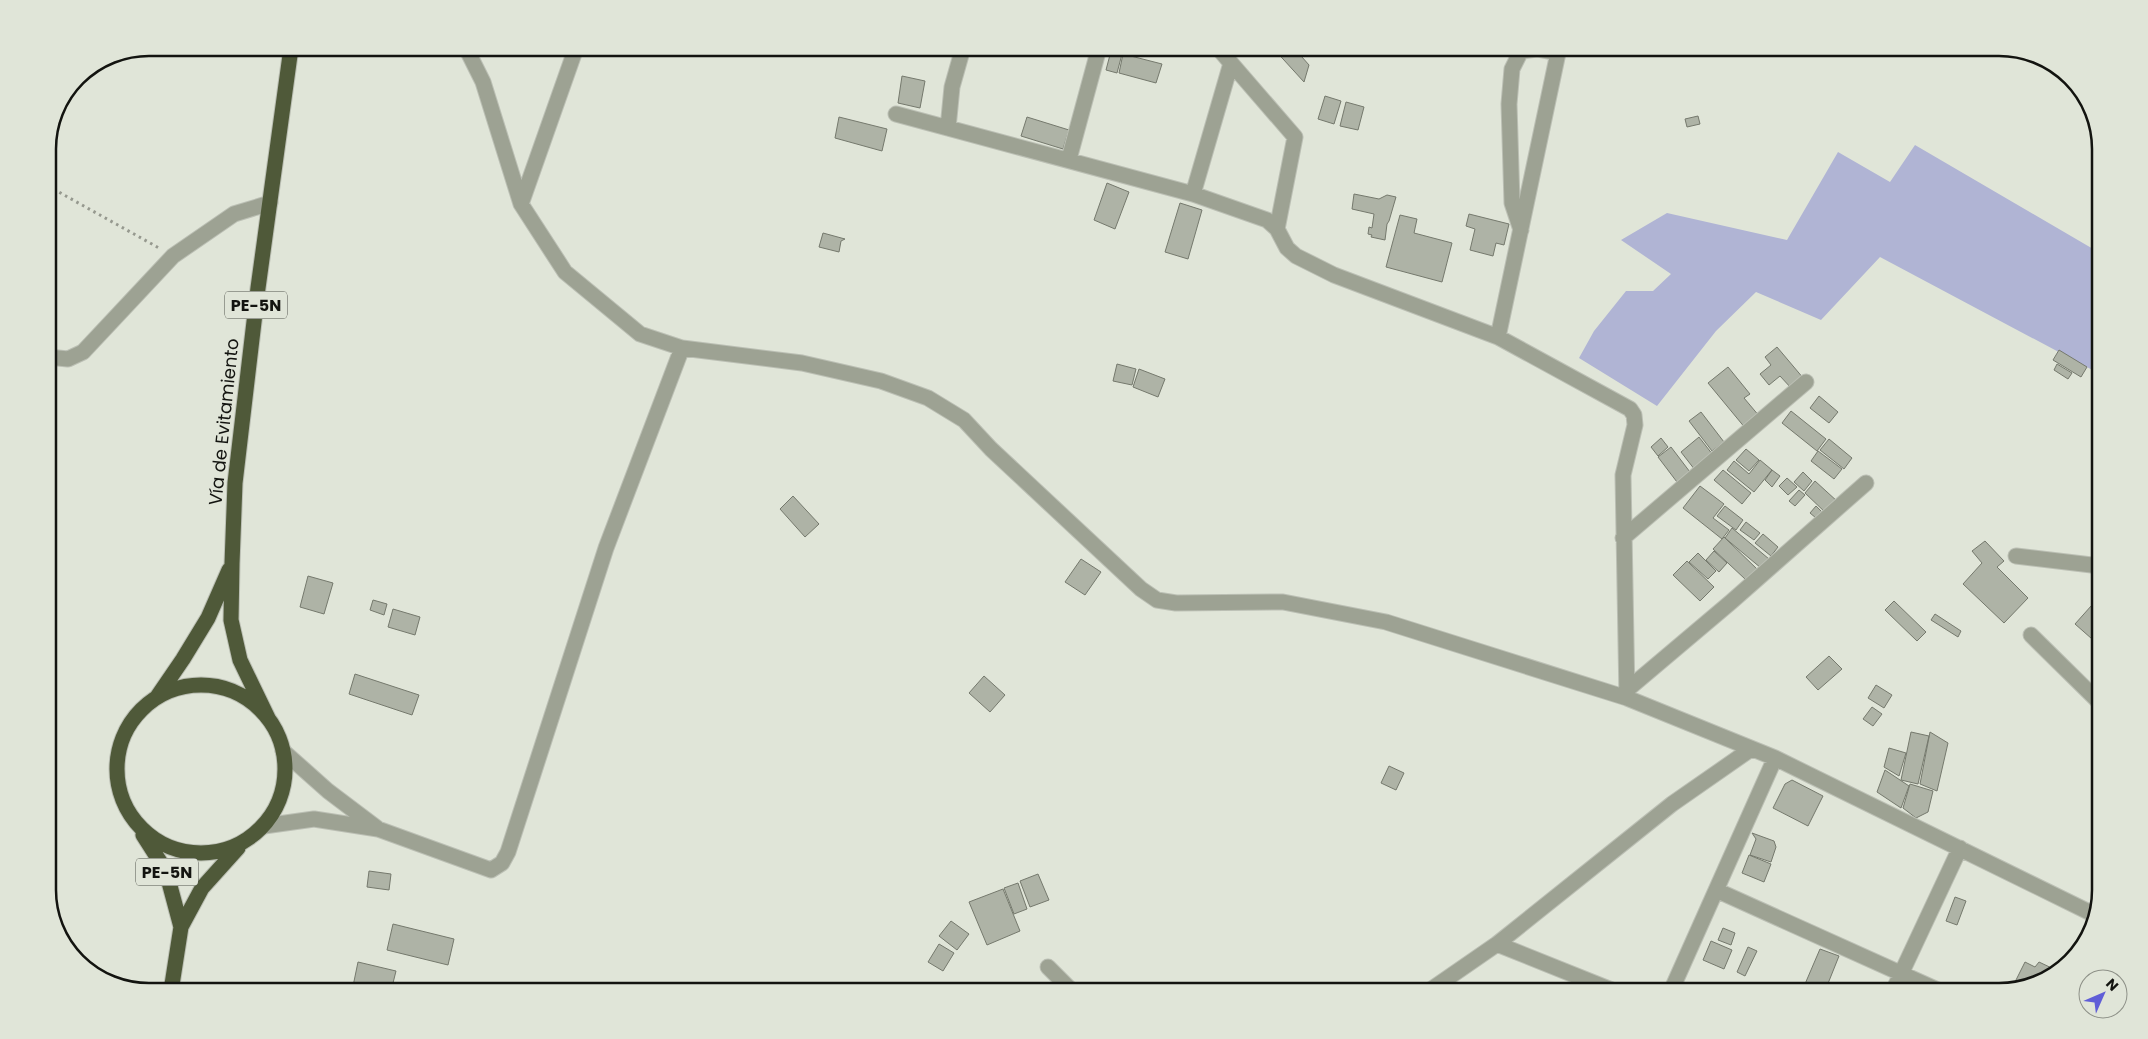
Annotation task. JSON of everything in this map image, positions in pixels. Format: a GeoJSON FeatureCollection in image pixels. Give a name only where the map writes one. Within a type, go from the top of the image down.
{"type":"FeatureCollection","features":[{"type":"Feature","properties":{"kind":"highway","name":"Vía de Evitamiento"},"geometry":{"type":"LineString","coordinates":[[268,718],[240,660],[231,620],[232,564],[235,483],[258,288],[290,56]]}},
{"type":"Feature","properties":{"kind":"highway","name":"Vía de Evitamiento"},"geometry":{"type":"LineString","coordinates":[[156,698],[208,618],[232,564]]}},
{"type":"Feature","properties":{"kind":"highway"},"geometry":{"type":"LineString","coordinates":[[211,686],[238,694],[260,709],[268,718],[283,751],[285,767],[280,799],[264,826],[245,842],[223,851],[192,853],[176,850],[162,844],[137,824],[122,800],[117,778],[117,756],[126,729],[144,706],[156,698],[182,687],[211,686]]}},
{"type":"Feature","properties":{"kind":"highway","name":"PE-5N"},"geometry":{"type":"LineString","coordinates":[[137,824],[166,871],[181,927]]}},
{"type":"Feature","properties":{"kind":"highway","name":"PE-5N"},"geometry":{"type":"LineString","coordinates":[[172,983],[181,927],[202,888],[223,863],[245,842]]}},
{"type":"Feature","properties":{"kind":"street"},"geometry":{"type":"LineString","coordinates":[[470,56],[483,82],[522,204],[565,272],[640,334],[682,348],[802,364],[881,381],[928,398],[964,420],[991,449],[1141,589],[1157,600],[1176,603],[1283,602],[1386,622],[1628,693],[1775,758],[2089,912]]}},
{"type":"Feature","properties":{"kind":"street"},"geometry":{"type":"LineString","coordinates":[[522,204],[573,56]]}},
{"type":"Feature","properties":{"kind":"street"},"geometry":{"type":"LineString","coordinates":[[948,128],[952,87],[961,56]]}},
{"type":"Feature","properties":{"kind":"street"},"geometry":{"type":"LineString","coordinates":[[1069,159],[1097,56]]}},
{"type":"Feature","properties":{"kind":"street"},"geometry":{"type":"LineString","coordinates":[[1225,56],[1295,137],[1277,229]]}},
{"type":"Feature","properties":{"kind":"street"},"geometry":{"type":"LineString","coordinates":[[1518,56],[1512,69],[1509,113],[1512,203],[1521,230]]}},
{"type":"Feature","properties":{"kind":"street"},"geometry":{"type":"LineString","coordinates":[[1498,337],[1557,56]]}},
{"type":"Feature","properties":{"kind":"street"},"geometry":{"type":"LineString","coordinates":[[1193,194],[1231,63]]}},
{"type":"Feature","properties":{"kind":"street"},"geometry":{"type":"LineString","coordinates":[[896,114],[1069,159],[1193,194],[1267,220],[1277,229],[1287,248],[1296,256],[1334,275],[1498,337],[1630,408],[1634,415],[1635,424],[1623,475],[1628,693]]}},
{"type":"Feature","properties":{"kind":"street"},"geometry":{"type":"LineString","coordinates":[[56,358],[68,359],[83,352],[173,256],[234,214],[270,202]]}},
{"type":"Feature","properties":{"kind":"street"},"geometry":{"type":"LineString","coordinates":[[264,826],[314,819],[378,829],[491,870],[502,864],[508,852],[606,548],[682,348]]}},
{"type":"Feature","properties":{"kind":"street"},"geometry":{"type":"LineString","coordinates":[[1623,538],[1806,382]]}},
{"type":"Feature","properties":{"kind":"street"},"geometry":{"type":"LineString","coordinates":[[1628,693],[1866,483]]}},
{"type":"Feature","properties":{"kind":"street"},"geometry":{"type":"LineString","coordinates":[[2016,556],[2092,565]]}},
{"type":"Feature","properties":{"kind":"street"},"geometry":{"type":"LineString","coordinates":[[2031,635],[2092,695]]}},
{"type":"Feature","properties":{"kind":"street"},"geometry":{"type":"LineString","coordinates":[[1442,983],[1497,944],[1672,804],[1751,749]]}},
{"type":"Feature","properties":{"kind":"street"},"geometry":{"type":"LineString","coordinates":[[283,751],[328,791],[378,829]]}},
{"type":"Feature","properties":{"kind":"street"},"geometry":{"type":"LineString","coordinates":[[1675,983],[1775,758]]}},
{"type":"Feature","properties":{"kind":"street"},"geometry":{"type":"LineString","coordinates":[[1896,983],[1960,848]]}},
{"type":"Feature","properties":{"kind":"street"},"geometry":{"type":"LineString","coordinates":[[1716,890],[1920,983]]}},
{"type":"Feature","properties":{"kind":"street"},"geometry":{"type":"LineString","coordinates":[[1497,944],[1592,983]]}},
{"type":"Feature","properties":{"kind":"street"},"geometry":{"type":"LineString","coordinates":[[1048,967],[1063,983]]}},
{"type":"Feature","properties":{"kind":"path"},"geometry":{"type":"LineString","coordinates":[[56,190],[173,256]]}},
{"type":"Feature","properties":{"kind":"shaded area"},"geometry":{"type":"Polygon","coordinates":[[[1915,145],[2092,248],[2092,370],[1880,257],[1821,320],[1756,292],[1716,331],[1657,406],[1579,358],[1594,331],[1626,291],[1653,291],[1671,274],[1621,240],[1667,213],[1787,240],[1838,152],[1890,182],[1915,145]]]}},
{"type":"Feature","properties":{"kind":"building"},"geometry":{"type":"Polygon","coordinates":[[[1110,56],[1121,56],[1117,73],[1106,70],[1110,56]]]}},
{"type":"Feature","properties":{"kind":"building"},"geometry":{"type":"Polygon","coordinates":[[[1123,56],[1131,56],[1162,64],[1156,83],[1119,73],[1123,56]]]}},
{"type":"Feature","properties":{"kind":"building"},"geometry":{"type":"Polygon","coordinates":[[[1280,56],[1301,56],[1309,65],[1304,82],[1280,56]]]}},
{"type":"Feature","properties":{"kind":"building"},"geometry":{"type":"Polygon","coordinates":[[[902,76],[925,81],[920,108],[898,103],[902,76]]]}},
{"type":"Feature","properties":{"kind":"building"},"geometry":{"type":"Polygon","coordinates":[[[1325,96],[1341,101],[1334,124],[1318,119],[1325,96]]]}},
{"type":"Feature","properties":{"kind":"building"},"geometry":{"type":"Polygon","coordinates":[[[1346,102],[1364,107],[1358,130],[1340,126],[1346,102]]]}},
{"type":"Feature","properties":{"kind":"building"},"geometry":{"type":"Polygon","coordinates":[[[1698,116],[1700,124],[1687,127],[1685,119],[1698,116]]]}},
{"type":"Feature","properties":{"kind":"building"},"geometry":{"type":"Polygon","coordinates":[[[839,117],[887,129],[882,151],[835,138],[839,117]]]}},
{"type":"Feature","properties":{"kind":"building"},"geometry":{"type":"Polygon","coordinates":[[[1027,117],[1069,130],[1063,149],[1021,136],[1027,117]]]}},
{"type":"Feature","properties":{"kind":"building"},"geometry":{"type":"Polygon","coordinates":[[[1107,183],[1129,192],[1115,229],[1094,220],[1107,183]]]}},
{"type":"Feature","properties":{"kind":"building"},"geometry":{"type":"Polygon","coordinates":[[[1354,194],[1379,199],[1387,195],[1396,197],[1387,224],[1385,240],[1371,237],[1372,235],[1368,234],[1369,227],[1372,228],[1374,214],[1352,209],[1354,194]]]}},
{"type":"Feature","properties":{"kind":"building"},"geometry":{"type":"Polygon","coordinates":[[[1180,203],[1202,210],[1188,259],[1165,252],[1180,203]]]}},
{"type":"Feature","properties":{"kind":"building"},"geometry":{"type":"Polygon","coordinates":[[[1469,214],[1509,224],[1504,245],[1496,243],[1493,256],[1470,250],[1475,229],[1466,226],[1469,214]]]}},
{"type":"Feature","properties":{"kind":"building"},"geometry":{"type":"Polygon","coordinates":[[[1400,215],[1417,219],[1414,233],[1452,243],[1442,282],[1386,267],[1400,215]]]}},
{"type":"Feature","properties":{"kind":"building"},"geometry":{"type":"Polygon","coordinates":[[[823,233],[845,239],[841,241],[839,252],[819,247],[823,233]]]}},
{"type":"Feature","properties":{"kind":"building"},"geometry":{"type":"Polygon","coordinates":[[[1777,347],[1804,379],[1792,389],[1780,376],[1769,385],[1760,374],[1771,365],[1765,357],[1777,347]]]}},
{"type":"Feature","properties":{"kind":"building"},"geometry":{"type":"Polygon","coordinates":[[[2059,350],[2087,367],[2081,377],[2053,360],[2059,350]]]}},
{"type":"Feature","properties":{"kind":"building"},"geometry":{"type":"Polygon","coordinates":[[[1117,364],[1136,369],[1132,385],[1113,381],[1117,364]]]}},
{"type":"Feature","properties":{"kind":"building"},"geometry":{"type":"Polygon","coordinates":[[[2057,364],[2072,373],[2068,379],[2054,370],[2057,364]]]}},
{"type":"Feature","properties":{"kind":"building"},"geometry":{"type":"Polygon","coordinates":[[[1728,367],[1750,394],[1744,398],[1760,417],[1746,429],[1708,383],[1728,367]]]}},
{"type":"Feature","properties":{"kind":"building"},"geometry":{"type":"Polygon","coordinates":[[[1139,369],[1165,379],[1158,397],[1133,387],[1139,369]]]}},
{"type":"Feature","properties":{"kind":"building"},"geometry":{"type":"Polygon","coordinates":[[[1819,396],[1838,412],[1829,423],[1810,408],[1819,396]]]}},
{"type":"Feature","properties":{"kind":"building"},"geometry":{"type":"Polygon","coordinates":[[[1791,411],[1826,439],[1817,451],[1782,423],[1791,411]]]}},
{"type":"Feature","properties":{"kind":"building"},"geometry":{"type":"Polygon","coordinates":[[[1701,412],[1724,442],[1712,451],[1689,421],[1701,412]]]}},
{"type":"Feature","properties":{"kind":"building"},"geometry":{"type":"Polygon","coordinates":[[[1699,437],[1713,455],[1695,470],[1681,452],[1699,437]]]}},
{"type":"Feature","properties":{"kind":"building"},"geometry":{"type":"Polygon","coordinates":[[[1661,438],[1668,447],[1658,456],[1651,447],[1661,438]]]}},
{"type":"Feature","properties":{"kind":"building"},"geometry":{"type":"Polygon","coordinates":[[[1829,439],[1852,458],[1844,469],[1820,450],[1829,439]]]}},
{"type":"Feature","properties":{"kind":"building"},"geometry":{"type":"Polygon","coordinates":[[[1671,447],[1693,476],[1680,486],[1658,457],[1671,447]]]}},
{"type":"Feature","properties":{"kind":"building"},"geometry":{"type":"Polygon","coordinates":[[[1746,449],[1759,460],[1749,471],[1736,460],[1746,449]]]}},
{"type":"Feature","properties":{"kind":"building"},"geometry":{"type":"Polygon","coordinates":[[[1818,451],[1842,469],[1834,479],[1811,461],[1818,451]]]}},
{"type":"Feature","properties":{"kind":"building"},"geometry":{"type":"Polygon","coordinates":[[[1760,460],[1772,470],[1754,492],[1727,470],[1734,461],[1749,474],[1760,460]]]}},
{"type":"Feature","properties":{"kind":"building"},"geometry":{"type":"Polygon","coordinates":[[[1723,470],[1751,493],[1742,504],[1714,480],[1723,470]]]}},
{"type":"Feature","properties":{"kind":"building"},"geometry":{"type":"Polygon","coordinates":[[[1772,470],[1780,476],[1772,487],[1765,480],[1772,470]]]}},
{"type":"Feature","properties":{"kind":"building"},"geometry":{"type":"Polygon","coordinates":[[[1803,472],[1812,481],[1804,491],[1794,482],[1803,472]]]}},
{"type":"Feature","properties":{"kind":"building"},"geometry":{"type":"Polygon","coordinates":[[[1787,478],[1797,487],[1788,495],[1779,486],[1787,478]]]}},
{"type":"Feature","properties":{"kind":"building"},"geometry":{"type":"Polygon","coordinates":[[[1815,481],[1838,502],[1827,514],[1805,493],[1815,481]]]}},
{"type":"Feature","properties":{"kind":"building"},"geometry":{"type":"Polygon","coordinates":[[[1700,486],[1724,504],[1713,518],[1729,530],[1722,539],[1683,508],[1700,486]]]}},
{"type":"Feature","properties":{"kind":"building"},"geometry":{"type":"Polygon","coordinates":[[[1799,490],[1805,495],[1795,506],[1789,501],[1799,490]]]}},
{"type":"Feature","properties":{"kind":"building"},"geometry":{"type":"Polygon","coordinates":[[[793,496],[819,524],[805,537],[780,509],[793,496]]]}},
{"type":"Feature","properties":{"kind":"building"},"geometry":{"type":"Polygon","coordinates":[[[1725,506],[1743,520],[1736,530],[1717,516],[1725,506]]]}},
{"type":"Feature","properties":{"kind":"building"},"geometry":{"type":"Polygon","coordinates":[[[1816,506],[1822,512],[1816,518],[1810,513],[1816,506]]]}},
{"type":"Feature","properties":{"kind":"building"},"geometry":{"type":"Polygon","coordinates":[[[1746,522],[1760,533],[1754,540],[1740,530],[1746,522]]]}},
{"type":"Feature","properties":{"kind":"building"},"geometry":{"type":"Polygon","coordinates":[[[1732,528],[1769,559],[1761,568],[1725,538],[1732,528]]]}},
{"type":"Feature","properties":{"kind":"building"},"geometry":{"type":"Polygon","coordinates":[[[1763,534],[1778,547],[1771,556],[1755,543],[1763,534]]]}},
{"type":"Feature","properties":{"kind":"building"},"geometry":{"type":"Polygon","coordinates":[[[1724,537],[1758,570],[1745,579],[1713,549],[1724,537]]]}},
{"type":"Feature","properties":{"kind":"building"},"geometry":{"type":"Polygon","coordinates":[[[1985,541],[2004,561],[1997,567],[2028,598],[2004,623],[1963,584],[1982,563],[1972,551],[1985,541]]]}},
{"type":"Feature","properties":{"kind":"building"},"geometry":{"type":"Polygon","coordinates":[[[1714,551],[1727,563],[1719,572],[1706,560],[1714,551]]]}},
{"type":"Feature","properties":{"kind":"building"},"geometry":{"type":"Polygon","coordinates":[[[1698,553],[1716,571],[1708,579],[1689,562],[1698,553]]]}},
{"type":"Feature","properties":{"kind":"building"},"geometry":{"type":"Polygon","coordinates":[[[1081,559],[1101,572],[1085,595],[1065,582],[1081,559]]]}},
{"type":"Feature","properties":{"kind":"building"},"geometry":{"type":"Polygon","coordinates":[[[1687,561],[1714,587],[1700,601],[1673,575],[1687,561]]]}},
{"type":"Feature","properties":{"kind":"building"},"geometry":{"type":"Polygon","coordinates":[[[308,576],[333,583],[324,614],[300,607],[308,576]]]}},
{"type":"Feature","properties":{"kind":"building"},"geometry":{"type":"Polygon","coordinates":[[[373,600],[387,604],[384,615],[370,610],[373,600]]]}},
{"type":"Feature","properties":{"kind":"building"},"geometry":{"type":"Polygon","coordinates":[[[1894,601],[1926,632],[1917,641],[1885,610],[1894,601]]]}},
{"type":"Feature","properties":{"kind":"building"},"geometry":{"type":"Polygon","coordinates":[[[2092,605],[2092,639],[2075,624],[2092,605]]]}},
{"type":"Feature","properties":{"kind":"building"},"geometry":{"type":"Polygon","coordinates":[[[393,609],[420,617],[415,635],[388,627],[393,609]]]}},
{"type":"Feature","properties":{"kind":"building"},"geometry":{"type":"Polygon","coordinates":[[[1935,614],[1961,631],[1958,637],[1931,620],[1935,614]]]}},
{"type":"Feature","properties":{"kind":"building"},"geometry":{"type":"Polygon","coordinates":[[[1829,656],[1842,669],[1818,690],[1806,677],[1829,656]]]}},
{"type":"Feature","properties":{"kind":"building"},"geometry":{"type":"Polygon","coordinates":[[[355,674],[419,695],[412,715],[349,694],[355,674]]]}},
{"type":"Feature","properties":{"kind":"building"},"geometry":{"type":"Polygon","coordinates":[[[984,676],[1005,695],[990,712],[969,693],[984,676]]]}},
{"type":"Feature","properties":{"kind":"building"},"geometry":{"type":"Polygon","coordinates":[[[1876,685],[1892,695],[1884,708],[1868,698],[1876,685]]]}},
{"type":"Feature","properties":{"kind":"building"},"geometry":{"type":"Polygon","coordinates":[[[1872,707],[1882,714],[1873,726],[1863,719],[1872,707]]]}},
{"type":"Feature","properties":{"kind":"building"},"geometry":{"type":"Polygon","coordinates":[[[1911,732],[1929,736],[1918,784],[1901,780],[1911,732]]]}},
{"type":"Feature","properties":{"kind":"building"},"geometry":{"type":"Polygon","coordinates":[[[1930,732],[1948,743],[1937,791],[1920,784],[1930,732]]]}},
{"type":"Feature","properties":{"kind":"building"},"geometry":{"type":"Polygon","coordinates":[[[1889,748],[1906,753],[1899,776],[1884,767],[1889,748]]]}},
{"type":"Feature","properties":{"kind":"building"},"geometry":{"type":"Polygon","coordinates":[[[1389,766],[1404,773],[1396,790],[1381,783],[1389,766]]]}},
{"type":"Feature","properties":{"kind":"building"},"geometry":{"type":"Polygon","coordinates":[[[1885,770],[1909,786],[1901,808],[1877,792],[1885,770]]]}},
{"type":"Feature","properties":{"kind":"building"},"geometry":{"type":"Polygon","coordinates":[[[1792,780],[1823,796],[1808,826],[1773,808],[1785,784],[1792,780]]]}},
{"type":"Feature","properties":{"kind":"building"},"geometry":{"type":"Polygon","coordinates":[[[1910,784],[1933,791],[1928,812],[1916,818],[1903,808],[1910,784]]]}},
{"type":"Feature","properties":{"kind":"building"},"geometry":{"type":"Polygon","coordinates":[[[1752,833],[1774,841],[1776,847],[1771,862],[1750,855],[1756,839],[1752,833]]]}},
{"type":"Feature","properties":{"kind":"building"},"geometry":{"type":"Polygon","coordinates":[[[1749,855],[1771,864],[1764,882],[1742,873],[1749,855]]]}},
{"type":"Feature","properties":{"kind":"building"},"geometry":{"type":"Polygon","coordinates":[[[369,871],[391,874],[389,890],[367,887],[369,871]]]}},
{"type":"Feature","properties":{"kind":"building"},"geometry":{"type":"Polygon","coordinates":[[[1038,874],[1049,900],[1030,907],[1020,881],[1038,874]]]}},
{"type":"Feature","properties":{"kind":"building"},"geometry":{"type":"Polygon","coordinates":[[[1018,883],[1027,909],[1014,914],[1004,888],[1018,883]]]}},
{"type":"Feature","properties":{"kind":"building"},"geometry":{"type":"Polygon","coordinates":[[[1003,889],[1020,931],[987,945],[969,902],[1003,889]]]}},
{"type":"Feature","properties":{"kind":"building"},"geometry":{"type":"Polygon","coordinates":[[[1955,897],[1966,901],[1957,925],[1946,921],[1955,897]]]}},
{"type":"Feature","properties":{"kind":"building"},"geometry":{"type":"Polygon","coordinates":[[[951,921],[969,934],[957,950],[939,936],[951,921]]]}},
{"type":"Feature","properties":{"kind":"building"},"geometry":{"type":"Polygon","coordinates":[[[393,924],[454,939],[448,965],[387,950],[393,924]]]}},
{"type":"Feature","properties":{"kind":"building"},"geometry":{"type":"Polygon","coordinates":[[[1723,928],[1735,933],[1731,945],[1718,940],[1723,928]]]}},
{"type":"Feature","properties":{"kind":"building"},"geometry":{"type":"Polygon","coordinates":[[[1711,941],[1732,950],[1724,969],[1703,960],[1711,941]]]}},
{"type":"Feature","properties":{"kind":"building"},"geometry":{"type":"Polygon","coordinates":[[[939,944],[954,953],[943,971],[928,962],[939,944]]]}},
{"type":"Feature","properties":{"kind":"building"},"geometry":{"type":"Polygon","coordinates":[[[1748,947],[1757,951],[1745,976],[1737,972],[1748,947]]]}},
{"type":"Feature","properties":{"kind":"building"},"geometry":{"type":"Polygon","coordinates":[[[1820,949],[1839,956],[1828,983],[1805,983],[1820,949]]]}},
{"type":"Feature","properties":{"kind":"building"},"geometry":{"type":"Polygon","coordinates":[[[358,962],[396,971],[393,983],[354,983],[358,962]]]}},
{"type":"Feature","properties":{"kind":"building"},"geometry":{"type":"Polygon","coordinates":[[[2025,962],[2035,967],[2039,962],[2050,967],[2035,976],[2015,981],[2025,962]]]}}]}
